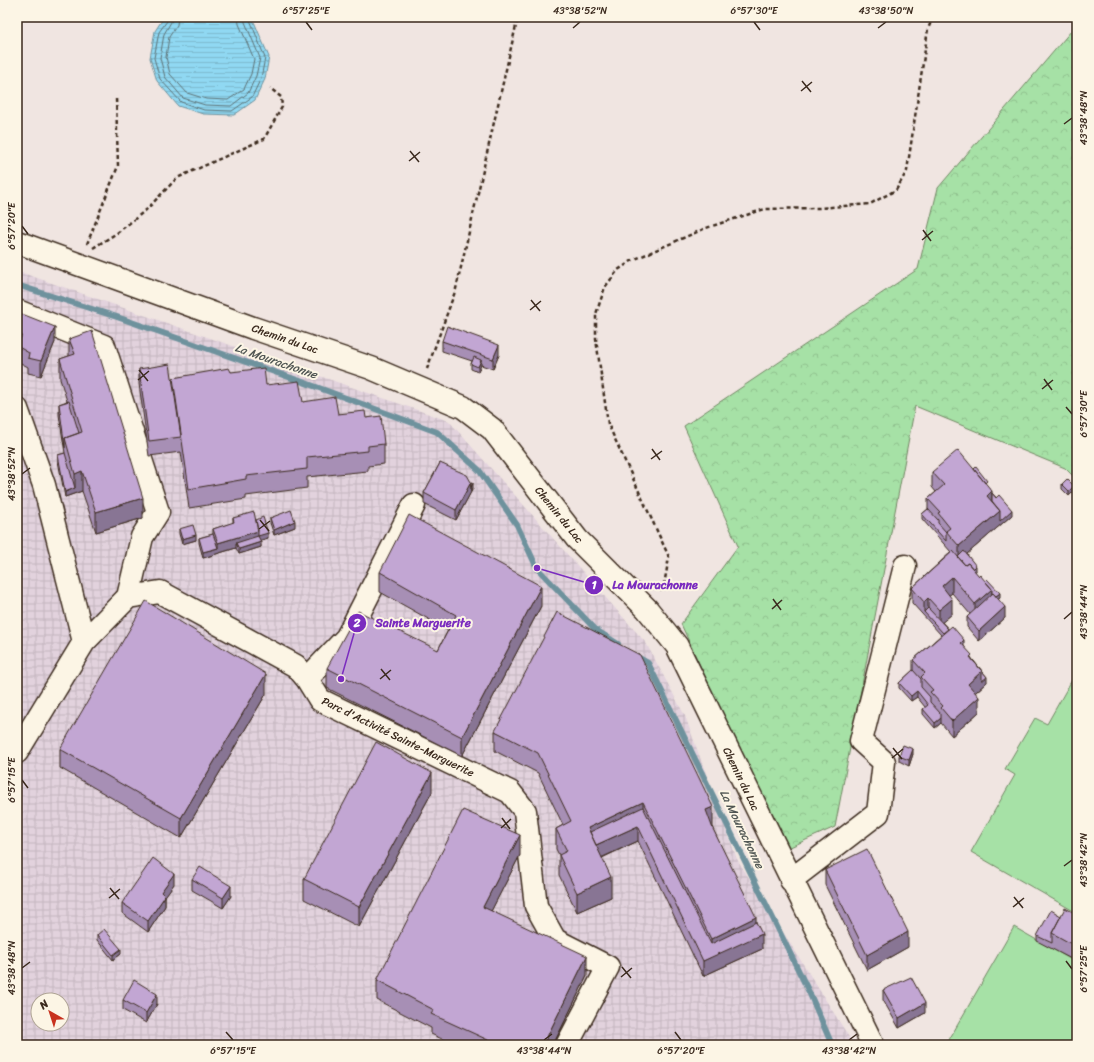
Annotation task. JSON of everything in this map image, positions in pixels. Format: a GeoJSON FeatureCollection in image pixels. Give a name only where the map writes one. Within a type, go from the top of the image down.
{"type":"FeatureCollection","features":[{"type":"Feature","properties":{"kind":"street","name":"Chemin du Lac"},"geometry":{"type":"LineString","coordinates":[[17,242],[81,259],[253,328],[371,368],[463,407],[492,428],[577,539],[647,609],[677,646],[873,1045]]}},
{"type":"Feature","properties":{"kind":"street"},"geometry":{"type":"LineString","coordinates":[[17,752],[84,642],[128,596],[142,537],[158,512],[104,346],[20,312]]}},
{"type":"Feature","properties":{"kind":"street"},"geometry":{"type":"LineString","coordinates":[[17,409],[44,484],[84,642]]}},
{"type":"Feature","properties":{"kind":"street"},"geometry":{"type":"LineString","coordinates":[[307,679],[347,637],[414,505]]}},
{"type":"Feature","properties":{"kind":"street"},"geometry":{"type":"LineString","coordinates":[[791,880],[878,813],[884,762],[861,741],[905,566]]}},
{"type":"Feature","properties":{"kind":"street","name":"Parc d'Activité Sainte-Marguerite"},"geometry":{"type":"LineString","coordinates":[[128,596],[160,592],[296,666],[307,679],[320,700],[510,792],[525,811],[536,906],[555,940],[608,967],[567,1045]]}},
{"type":"Feature","properties":{"kind":"path"},"geometry":{"type":"LineString","coordinates":[[419,388],[456,290],[518,17]]}},
{"type":"Feature","properties":{"kind":"path"},"geometry":{"type":"LineString","coordinates":[[647,609],[664,585],[670,557],[608,424],[596,339],[596,314],[605,287],[618,270],[633,260],[706,228],[765,210],[870,204],[896,190],[907,171],[928,29],[933,17]]}},
{"type":"Feature","properties":{"kind":"path"},"geometry":{"type":"LineString","coordinates":[[81,259],[146,210],[177,178],[264,139],[282,107],[280,97],[270,88]]}},
{"type":"Feature","properties":{"kind":"path"},"geometry":{"type":"LineString","coordinates":[[81,259],[118,166],[116,97]]}},
{"type":"Feature","properties":{"kind":"shaded area"},"geometry":{"type":"Polygon","coordinates":[[[17,271],[449,421],[646,643],[685,716],[737,859],[854,1045],[17,1045],[17,271]]]}},
{"type":"Feature","properties":{"kind":"green space"},"geometry":{"type":"Polygon","coordinates":[[[1077,24],[1077,480],[1065,468],[915,406],[835,827],[788,848],[723,716],[681,624],[738,546],[684,426],[918,269],[938,188],[1077,24]]]}},
{"type":"Feature","properties":{"kind":"green space"},"geometry":{"type":"Polygon","coordinates":[[[1077,671],[1077,913],[971,852],[1015,775],[1005,769],[1035,718],[1047,724],[1077,671]]]}},
{"type":"Feature","properties":{"kind":"green space"},"geometry":{"type":"Polygon","coordinates":[[[1014,927],[1077,963],[1077,1045],[946,1045],[1014,927]]]}},
{"type":"Feature","properties":{"kind":"water"},"geometry":{"type":"Polygon","coordinates":[[[164,17],[252,17],[269,57],[265,79],[255,100],[234,115],[203,114],[178,106],[157,81],[150,58],[155,31],[164,17]]]}},
{"type":"Feature","properties":{"kind":"building"},"geometry":{"type":"Polygon","coordinates":[[[17,312],[55,327],[41,361],[28,358],[29,353],[17,346],[22,335],[17,334],[17,312]]]}},
{"type":"Feature","properties":{"kind":"building"},"geometry":{"type":"Polygon","coordinates":[[[447,326],[499,345],[493,359],[442,341],[447,326]]]}},
{"type":"Feature","properties":{"kind":"building"},"geometry":{"type":"Polygon","coordinates":[[[92,331],[143,498],[96,512],[82,471],[75,474],[65,438],[82,432],[60,359],[75,354],[69,339],[92,331]]]}},
{"type":"Feature","properties":{"kind":"building"},"geometry":{"type":"Polygon","coordinates":[[[474,357],[481,360],[478,367],[471,364],[474,357]]]}},
{"type":"Feature","properties":{"kind":"building"},"geometry":{"type":"Polygon","coordinates":[[[170,364],[181,437],[149,441],[139,369],[170,364]]]}},
{"type":"Feature","properties":{"kind":"building"},"geometry":{"type":"Polygon","coordinates":[[[229,368],[231,372],[264,368],[266,385],[299,381],[303,402],[335,397],[338,414],[365,411],[366,418],[381,416],[384,444],[368,446],[368,451],[307,457],[307,469],[246,476],[246,479],[189,489],[173,378],[229,368]]]}},
{"type":"Feature","properties":{"kind":"building"},"geometry":{"type":"Polygon","coordinates":[[[69,401],[79,433],[65,438],[65,448],[59,404],[69,401]]]}},
{"type":"Feature","properties":{"kind":"building"},"geometry":{"type":"Polygon","coordinates":[[[958,450],[992,491],[987,496],[1000,511],[959,546],[946,531],[950,528],[938,513],[940,512],[928,499],[944,485],[932,472],[958,450]]]}},
{"type":"Feature","properties":{"kind":"building"},"geometry":{"type":"Polygon","coordinates":[[[65,453],[75,488],[65,492],[58,455],[65,453]]]}},
{"type":"Feature","properties":{"kind":"building"},"geometry":{"type":"Polygon","coordinates":[[[440,463],[467,475],[471,482],[456,510],[424,493],[440,463]]]}},
{"type":"Feature","properties":{"kind":"building"},"geometry":{"type":"Polygon","coordinates":[[[976,467],[987,481],[985,483],[974,469],[976,467]]]}},
{"type":"Feature","properties":{"kind":"building"},"geometry":{"type":"Polygon","coordinates":[[[1067,479],[1074,486],[1069,491],[1062,484],[1067,479]]]}},
{"type":"Feature","properties":{"kind":"building"},"geometry":{"type":"Polygon","coordinates":[[[992,493],[996,498],[999,495],[1012,510],[1000,521],[1000,511],[992,501],[992,493]]]}},
{"type":"Feature","properties":{"kind":"building"},"geometry":{"type":"Polygon","coordinates":[[[928,509],[946,532],[946,541],[922,514],[928,509]]]}},
{"type":"Feature","properties":{"kind":"building"},"geometry":{"type":"Polygon","coordinates":[[[291,510],[295,521],[274,530],[270,518],[291,510]]]}},
{"type":"Feature","properties":{"kind":"building"},"geometry":{"type":"Polygon","coordinates":[[[254,512],[258,531],[218,543],[213,529],[234,522],[233,518],[254,512]]]}},
{"type":"Feature","properties":{"kind":"building"},"geometry":{"type":"Polygon","coordinates":[[[409,515],[541,586],[462,737],[327,668],[358,611],[438,650],[456,615],[380,572],[409,515]]]}},
{"type":"Feature","properties":{"kind":"building"},"geometry":{"type":"Polygon","coordinates":[[[263,517],[268,533],[258,536],[256,520],[263,517]]]}},
{"type":"Feature","properties":{"kind":"building"},"geometry":{"type":"Polygon","coordinates":[[[193,525],[196,535],[182,539],[179,529],[193,525]]]}},
{"type":"Feature","properties":{"kind":"building"},"geometry":{"type":"Polygon","coordinates":[[[213,534],[218,548],[203,552],[199,538],[213,534]]]}},
{"type":"Feature","properties":{"kind":"building"},"geometry":{"type":"Polygon","coordinates":[[[258,536],[261,542],[239,549],[236,543],[258,536]]]}},
{"type":"Feature","properties":{"kind":"building"},"geometry":{"type":"Polygon","coordinates":[[[953,551],[965,565],[968,563],[992,589],[975,604],[952,577],[942,586],[952,599],[939,610],[928,598],[924,602],[912,588],[953,551]]]}},
{"type":"Feature","properties":{"kind":"building"},"geometry":{"type":"Polygon","coordinates":[[[964,551],[976,566],[973,569],[968,563],[965,565],[958,557],[964,551]]]}},
{"type":"Feature","properties":{"kind":"building"},"geometry":{"type":"Polygon","coordinates":[[[987,579],[1000,593],[996,596],[993,593],[992,594],[992,589],[985,581],[987,579]]]}},
{"type":"Feature","properties":{"kind":"building"},"geometry":{"type":"Polygon","coordinates":[[[993,593],[1005,607],[979,631],[967,617],[993,593]]]}},
{"type":"Feature","properties":{"kind":"building"},"geometry":{"type":"Polygon","coordinates":[[[146,601],[266,674],[181,818],[60,749],[146,601]]]}},
{"type":"Feature","properties":{"kind":"building"},"geometry":{"type":"Polygon","coordinates":[[[928,608],[948,629],[943,633],[924,612],[928,608]]]}},
{"type":"Feature","properties":{"kind":"building"},"geometry":{"type":"Polygon","coordinates":[[[557,612],[640,655],[713,807],[706,810],[713,829],[756,917],[711,939],[643,802],[588,828],[611,877],[577,893],[559,855],[567,851],[556,829],[571,821],[538,753],[495,731],[557,612]]]}},
{"type":"Feature","properties":{"kind":"building"},"geometry":{"type":"Polygon","coordinates":[[[952,626],[964,640],[961,643],[972,655],[970,657],[982,671],[968,684],[979,697],[952,721],[941,708],[943,706],[930,692],[933,690],[921,677],[925,673],[913,660],[952,626]]]}},
{"type":"Feature","properties":{"kind":"building"},"geometry":{"type":"Polygon","coordinates":[[[913,670],[921,679],[921,687],[930,697],[930,702],[941,714],[941,718],[935,723],[923,709],[928,705],[917,691],[911,696],[899,683],[913,670]]]}},
{"type":"Feature","properties":{"kind":"building"},"geometry":{"type":"Polygon","coordinates":[[[982,671],[987,677],[982,681],[982,671]]]}},
{"type":"Feature","properties":{"kind":"building"},"geometry":{"type":"Polygon","coordinates":[[[376,742],[432,773],[359,907],[304,879],[376,742]]]}},
{"type":"Feature","properties":{"kind":"building"},"geometry":{"type":"Polygon","coordinates":[[[903,745],[913,749],[909,760],[899,756],[903,745]]]}},
{"type":"Feature","properties":{"kind":"building"},"geometry":{"type":"Polygon","coordinates":[[[643,807],[711,944],[756,922],[762,934],[703,961],[638,826],[596,845],[590,832],[643,807]]]}},
{"type":"Feature","properties":{"kind":"building"},"geometry":{"type":"Polygon","coordinates":[[[463,810],[520,835],[483,907],[587,956],[543,1045],[499,1045],[431,1014],[434,1010],[377,980],[463,810]]]}},
{"type":"Feature","properties":{"kind":"building"},"geometry":{"type":"Polygon","coordinates":[[[867,849],[908,932],[867,955],[825,870],[867,849]]]}},
{"type":"Feature","properties":{"kind":"building"},"geometry":{"type":"Polygon","coordinates":[[[153,858],[174,874],[161,892],[165,896],[148,921],[122,903],[153,858]]]}},
{"type":"Feature","properties":{"kind":"building"},"geometry":{"type":"Polygon","coordinates":[[[200,867],[231,886],[223,898],[192,879],[200,867]]]}},
{"type":"Feature","properties":{"kind":"building"},"geometry":{"type":"Polygon","coordinates":[[[1065,908],[1077,914],[1077,947],[1052,933],[1065,908]]]}},
{"type":"Feature","properties":{"kind":"building"},"geometry":{"type":"Polygon","coordinates":[[[1051,910],[1061,916],[1052,933],[1052,943],[1037,936],[1051,910]]]}},
{"type":"Feature","properties":{"kind":"building"},"geometry":{"type":"Polygon","coordinates":[[[104,929],[121,949],[113,955],[97,935],[104,929]]]}},
{"type":"Feature","properties":{"kind":"building"},"geometry":{"type":"Polygon","coordinates":[[[911,977],[925,1003],[899,1018],[883,990],[911,977]]]}},
{"type":"Feature","properties":{"kind":"building"},"geometry":{"type":"Polygon","coordinates":[[[134,980],[157,994],[146,1013],[123,1000],[134,980]]]}},
{"type":"Feature","properties":{"kind":"waterway","name":"La Mourachonne"},"geometry":{"type":"LineString","coordinates":[[17,285],[117,317],[303,382],[437,432],[479,470],[517,525],[537,568],[596,630],[618,644]]}},
{"type":"Feature","properties":{"kind":"waterway","name":"La Mourachonne"},"geometry":{"type":"LineString","coordinates":[[636,656],[648,663],[810,994],[832,1045]]}},
{"type":"Feature","properties":{"kind":"place","name":"La Mourachonne"},"geometry":{"type":"Point","coordinates":[537,568]}},
{"type":"Feature","properties":{"kind":"place","name":"Sainte Marguerite"},"geometry":{"type":"Point","coordinates":[341,679]}}]}
